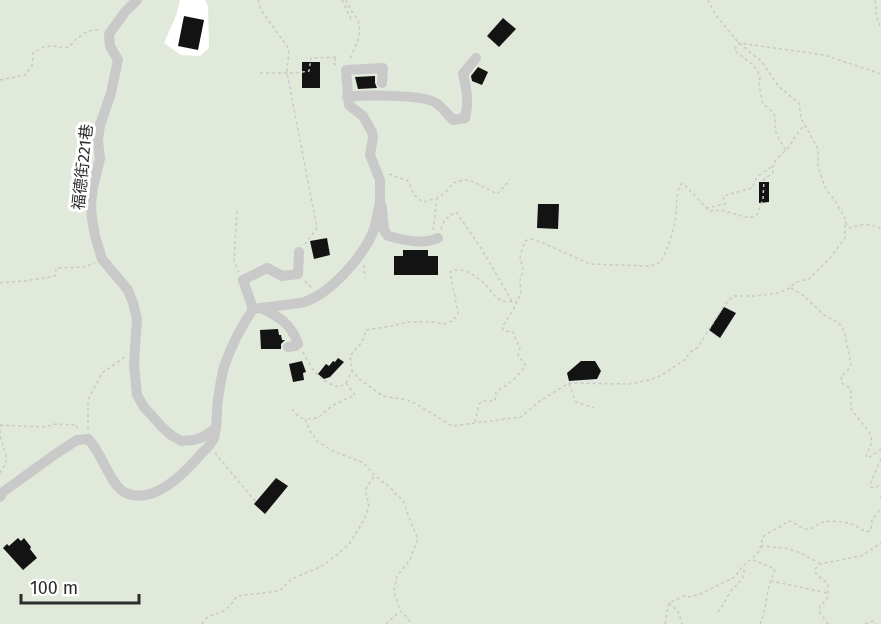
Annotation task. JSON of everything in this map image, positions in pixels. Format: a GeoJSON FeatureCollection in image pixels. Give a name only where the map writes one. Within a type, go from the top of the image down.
{"type":"FeatureCollection","features":[{"type":"Feature","properties":{"kind":"lane"},"geometry":{"type":"LineString","coordinates":[[109,34],[124,12],[137,0]]}},
{"type":"Feature","properties":{"kind":"lane","name":"福德街221巷"},"geometry":{"type":"LineString","coordinates":[[109,34],[110,46],[118,60],[111,93],[100,125],[98,140],[100,159],[93,187],[92,218],[102,260],[128,290],[133,303],[136,319],[134,364],[137,395],[162,428],[181,441],[203,437],[215,429]]}},
{"type":"Feature","properties":{"kind":"lane"},"geometry":{"type":"LineString","coordinates":[[347,97],[386,95],[417,98],[435,102],[453,120],[465,118],[468,104],[467,87],[462,74],[476,58]]}},
{"type":"Feature","properties":{"kind":"lane"},"geometry":{"type":"LineString","coordinates":[[1,494],[54,455],[83,440],[94,444],[107,470],[124,492],[132,495],[148,494],[176,481],[214,440],[223,368],[242,326],[257,308],[298,303],[318,296],[337,280],[364,249],[374,229],[380,202],[380,180],[370,155],[374,138],[372,132],[363,116],[349,105],[346,70],[383,68],[382,83]]}},
{"type":"Feature","properties":{"kind":"lane"},"geometry":{"type":"LineString","coordinates":[[380,202],[384,230],[388,236],[402,240],[435,239]]}},
{"type":"Feature","properties":{"kind":"lane"},"geometry":{"type":"LineString","coordinates":[[293,345],[295,334],[289,325],[282,319],[257,308],[243,280],[267,268],[282,276],[298,274],[299,252]]}},
{"type":"Feature","properties":{"kind":"path"},"geometry":{"type":"LineString","coordinates":[[258,0],[261,10],[289,49],[287,73],[317,228],[299,252]]}},
{"type":"Feature","properties":{"kind":"path"},"geometry":{"type":"LineString","coordinates":[[342,0],[351,19]]}},
{"type":"Feature","properties":{"kind":"path"},"geometry":{"type":"LineString","coordinates":[[260,73],[309,71],[311,58],[337,57],[333,63],[346,70],[361,28],[346,0]]}},
{"type":"Feature","properties":{"kind":"path"},"geometry":{"type":"LineString","coordinates":[[517,302],[501,301],[484,283],[463,269],[453,269],[450,272],[458,313],[454,320],[444,324],[408,322],[366,330],[362,342],[350,356],[352,370],[359,380],[383,396],[408,400],[452,426],[521,417],[540,401],[568,383],[629,384],[662,375],[686,359],[689,353],[698,347],[709,327],[729,300],[735,296],[777,293],[790,288],[796,282],[809,279],[830,258],[844,238],[845,218],[827,191],[818,166],[818,149],[813,137],[804,126],[799,103],[778,86],[762,62],[739,43],[715,14],[708,0]]}},
{"type":"Feature","properties":{"kind":"path"},"geometry":{"type":"LineString","coordinates":[[875,0],[876,15],[881,29]]}},
{"type":"Feature","properties":{"kind":"path"},"geometry":{"type":"LineString","coordinates":[[0,80],[25,75],[32,66],[33,53],[43,47],[65,48],[88,31],[98,30],[109,34]]}},
{"type":"Feature","properties":{"kind":"path"},"geometry":{"type":"LineString","coordinates":[[739,43],[824,55],[881,74]]}},
{"type":"Feature","properties":{"kind":"path"},"geometry":{"type":"LineString","coordinates":[[739,43],[734,50],[758,72],[763,104],[774,112],[776,134],[785,150]]}},
{"type":"Feature","properties":{"kind":"path"},"geometry":{"type":"LineString","coordinates":[[706,208],[725,204],[723,196],[752,188],[757,177],[772,166],[777,157],[787,149],[797,131],[804,126]]}},
{"type":"Feature","properties":{"kind":"path"},"geometry":{"type":"LineString","coordinates":[[475,422],[479,404],[483,401],[495,401],[496,392],[511,382],[523,370],[525,364],[518,356],[520,349],[513,332],[504,331],[502,327],[521,293],[520,280],[523,270],[520,255],[527,239],[542,242],[590,264],[650,266],[661,262],[669,244],[676,213],[678,189],[681,184],[684,184],[709,211],[721,210],[749,218],[757,215],[763,199],[764,179],[773,172],[772,166]]}},
{"type":"Feature","properties":{"kind":"path"},"geometry":{"type":"LineString","coordinates":[[380,180],[386,173],[408,181],[414,195],[423,202],[437,198],[453,183],[463,180],[470,180],[497,194],[510,180]]}},
{"type":"Feature","properties":{"kind":"path"},"geometry":{"type":"LineString","coordinates":[[435,239],[434,211],[437,198]]}},
{"type":"Feature","properties":{"kind":"path"},"geometry":{"type":"LineString","coordinates":[[237,211],[234,261],[243,280]]}},
{"type":"Feature","properties":{"kind":"path"},"geometry":{"type":"LineString","coordinates":[[435,239],[445,219],[456,212],[496,272],[512,301]]}},
{"type":"Feature","properties":{"kind":"path"},"geometry":{"type":"LineString","coordinates":[[844,221],[850,228],[864,224],[881,229]]}},
{"type":"Feature","properties":{"kind":"path"},"geometry":{"type":"LineString","coordinates":[[0,283],[55,276],[56,268],[84,267],[102,260]]}},
{"type":"Feature","properties":{"kind":"path"},"geometry":{"type":"LineString","coordinates":[[298,274],[318,296]]}},
{"type":"Feature","properties":{"kind":"path"},"geometry":{"type":"LineString","coordinates":[[790,288],[804,296],[844,331],[851,364],[847,372],[841,376],[842,383],[851,389],[851,409],[870,433],[872,442],[866,456],[868,458],[881,449]]}},
{"type":"Feature","properties":{"kind":"path"},"geometry":{"type":"LineString","coordinates":[[293,345],[311,369],[330,384],[340,387],[346,383],[352,370]]}},
{"type":"Feature","properties":{"kind":"path"},"geometry":{"type":"LineString","coordinates":[[83,440],[88,400],[102,373],[134,352]]}},
{"type":"Feature","properties":{"kind":"path"},"geometry":{"type":"LineString","coordinates":[[292,409],[305,419],[313,420],[322,417],[330,407],[355,395],[346,383]]}},
{"type":"Feature","properties":{"kind":"path"},"geometry":{"type":"LineString","coordinates":[[568,383],[576,402],[594,408]]}},
{"type":"Feature","properties":{"kind":"path"},"geometry":{"type":"LineString","coordinates":[[305,419],[318,442],[333,451],[364,463],[374,475],[403,500],[417,538],[410,560],[397,576],[394,591],[400,611],[411,624]]}},
{"type":"Feature","properties":{"kind":"path"},"geometry":{"type":"LineString","coordinates":[[0,473],[6,463],[6,455],[0,436],[0,425],[43,427],[56,424],[77,425],[83,440]]}},
{"type":"Feature","properties":{"kind":"path"},"geometry":{"type":"LineString","coordinates":[[209,445],[256,502]]}},
{"type":"Feature","properties":{"kind":"path"},"geometry":{"type":"LineString","coordinates":[[881,459],[870,484],[874,488],[881,485]]}},
{"type":"Feature","properties":{"kind":"path"},"geometry":{"type":"LineString","coordinates":[[202,624],[204,619],[225,610],[237,596],[279,591],[292,579],[322,566],[350,543],[366,516],[369,504],[365,490],[374,475]]}},
{"type":"Feature","properties":{"kind":"path"},"geometry":{"type":"LineString","coordinates":[[881,495],[881,500]]}},
{"type":"Feature","properties":{"kind":"path"},"geometry":{"type":"LineString","coordinates":[[665,624],[669,603],[684,596],[691,597],[702,593],[735,577],[758,553],[763,537],[788,521],[807,529],[827,521],[854,525],[867,532],[871,530],[872,520],[881,508]]}},
{"type":"Feature","properties":{"kind":"path"},"geometry":{"type":"LineString","coordinates":[[878,511],[881,516]]}},
{"type":"Feature","properties":{"kind":"path"},"geometry":{"type":"LineString","coordinates":[[798,530],[802,527]]}},
{"type":"Feature","properties":{"kind":"path"},"geometry":{"type":"LineString","coordinates":[[828,624],[820,613],[820,606],[827,599],[828,584],[816,574],[815,569],[820,564],[861,556],[881,543]]}},
{"type":"Feature","properties":{"kind":"path"},"geometry":{"type":"LineString","coordinates":[[760,546],[786,548],[801,553],[820,564]]}},
{"type":"Feature","properties":{"kind":"path"},"geometry":{"type":"LineString","coordinates":[[751,560],[775,569],[766,596],[765,614],[760,624]]}},
{"type":"Feature","properties":{"kind":"path"},"geometry":{"type":"LineString","coordinates":[[718,612],[731,590],[744,576],[744,567]]}},
{"type":"Feature","properties":{"kind":"path"},"geometry":{"type":"LineString","coordinates":[[771,581],[828,594]]}},
{"type":"Feature","properties":{"kind":"path"},"geometry":{"type":"LineString","coordinates":[[669,603],[678,611],[682,624]]}},
{"type":"Feature","properties":{"kind":"path"},"geometry":{"type":"LineString","coordinates":[[386,624],[400,611]]}},
{"type":"Feature","properties":{"kind":"path"},"geometry":{"type":"LineString","coordinates":[[865,624],[873,621],[876,624]]}},
{"type":"Feature","properties":{"kind":"shaded area"},"geometry":{"type":"Polygon","coordinates":[[[0,0],[180,0],[176,16],[164,43],[181,55],[200,56],[209,48],[208,6],[205,0],[881,0],[881,624],[0,624],[0,0]]]}},
{"type":"Feature","properties":{"kind":"building"},"geometry":{"type":"Polygon","coordinates":[[[184,16],[204,20],[198,50],[178,46],[184,16]]]}},
{"type":"Feature","properties":{"kind":"building"},"geometry":{"type":"Polygon","coordinates":[[[503,18],[516,29],[499,47],[487,36],[503,18]]]}},
{"type":"Feature","properties":{"kind":"building"},"geometry":{"type":"Polygon","coordinates":[[[302,62],[320,62],[320,88],[302,88],[302,62]]]}},
{"type":"Feature","properties":{"kind":"building"},"geometry":{"type":"Polygon","coordinates":[[[478,67],[488,72],[482,85],[472,81],[471,76],[478,67]]]}},
{"type":"Feature","properties":{"kind":"building"},"geometry":{"type":"Polygon","coordinates":[[[375,76],[377,88],[358,89],[355,77],[375,76]]]}},
{"type":"Feature","properties":{"kind":"building"},"geometry":{"type":"Polygon","coordinates":[[[759,182],[769,182],[769,202],[759,203],[759,182]]]}},
{"type":"Feature","properties":{"kind":"building"},"geometry":{"type":"Polygon","coordinates":[[[538,204],[559,204],[558,229],[537,228],[538,204]]]}},
{"type":"Feature","properties":{"kind":"building"},"geometry":{"type":"Polygon","coordinates":[[[327,238],[330,255],[314,259],[310,241],[327,238]]]}},
{"type":"Feature","properties":{"kind":"building"},"geometry":{"type":"Polygon","coordinates":[[[403,250],[428,250],[428,256],[438,256],[438,275],[394,275],[394,256],[403,256],[403,250]]]}},
{"type":"Feature","properties":{"kind":"building"},"geometry":{"type":"Polygon","coordinates":[[[724,307],[736,313],[720,338],[709,330],[724,307]]]}},
{"type":"Feature","properties":{"kind":"building"},"geometry":{"type":"Polygon","coordinates":[[[278,329],[282,340],[285,340],[281,344],[281,349],[261,349],[260,330],[278,329]]]}},
{"type":"Feature","properties":{"kind":"building"},"geometry":{"type":"Polygon","coordinates":[[[338,358],[344,362],[330,377],[324,379],[318,374],[326,364],[329,366],[338,358]]]}},
{"type":"Feature","properties":{"kind":"building"},"geometry":{"type":"Polygon","coordinates":[[[302,361],[306,372],[303,373],[304,380],[293,382],[289,364],[302,361]]]}},
{"type":"Feature","properties":{"kind":"building"},"geometry":{"type":"Polygon","coordinates":[[[581,361],[595,361],[601,371],[597,379],[569,381],[567,373],[581,361]]]}},
{"type":"Feature","properties":{"kind":"building"},"geometry":{"type":"Polygon","coordinates":[[[276,478],[288,486],[265,514],[254,504],[276,478]]]}},
{"type":"Feature","properties":{"kind":"building"},"geometry":{"type":"Polygon","coordinates":[[[18,538],[21,541],[24,538],[37,558],[23,570],[3,548],[18,538]]]}}]}
